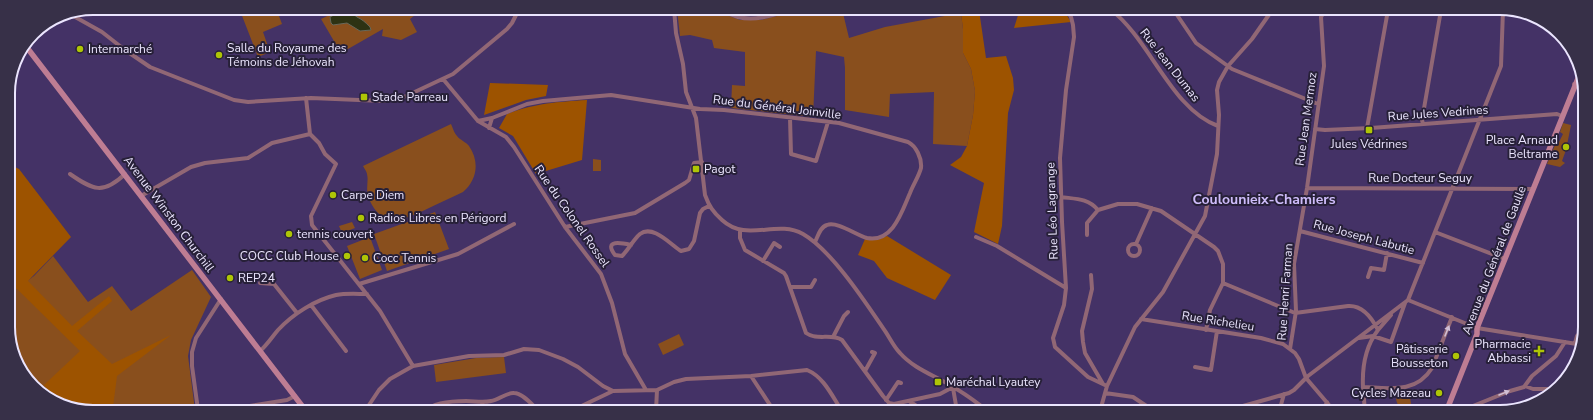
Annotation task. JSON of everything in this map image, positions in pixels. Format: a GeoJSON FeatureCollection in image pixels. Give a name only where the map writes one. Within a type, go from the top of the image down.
{"type":"FeatureCollection","features":[{"type":"Feature","properties":{"kind":"main road","name":"Avenue Winston Churchill"},"geometry":{"type":"LineString","coordinates":[[29,49],[302,405]]}},
{"type":"Feature","properties":{"kind":"main road","name":"Avenue du Général de Gaulle"},"geometry":{"type":"LineString","coordinates":[[1448,405],[1474,333],[1533,189],[1577,76]]}},
{"type":"Feature","properties":{"kind":"main road","name":"Avenue du Général de Gaulle"},"geometry":{"type":"LineString","coordinates":[[1574,84],[1577,78]]}},
{"type":"Feature","properties":{"kind":"street"},"geometry":{"type":"LineString","coordinates":[[75,17],[102,32],[150,67],[234,100],[264,102],[306,98],[383,101],[404,97],[443,79],[458,70],[507,29],[516,15]]}},
{"type":"Feature","properties":{"kind":"street"},"geometry":{"type":"LineString","coordinates":[[674,15],[682,55],[686,92],[696,118],[706,195],[709,206],[715,214],[727,225],[740,230],[762,231],[783,228],[802,234],[815,242],[828,254],[844,274],[884,328],[899,353],[914,366],[953,387],[979,405]]}},
{"type":"Feature","properties":{"kind":"street"},"geometry":{"type":"LineString","coordinates":[[731,15],[749,18],[773,15]]}},
{"type":"Feature","properties":{"kind":"street","name":"Rue Léo Lagrange"},"geometry":{"type":"LineString","coordinates":[[1070,15],[1073,25],[1074,37],[1066,90],[1060,158],[1066,288],[1064,305],[1053,338],[1055,347],[1088,377],[1105,385]]}},
{"type":"Feature","properties":{"kind":"street","name":"Rue Jean Dumas"},"geometry":{"type":"LineString","coordinates":[[1118,15],[1191,110],[1205,121],[1218,126]]}},
{"type":"Feature","properties":{"kind":"street"},"geometry":{"type":"LineString","coordinates":[[1177,15],[1196,43],[1232,69],[1318,104]]}},
{"type":"Feature","properties":{"kind":"street"},"geometry":{"type":"LineString","coordinates":[[1102,405],[1105,393],[1105,385],[1134,327],[1163,292],[1205,216],[1217,154],[1217,90],[1219,82],[1228,66],[1252,39],[1269,15]]}},
{"type":"Feature","properties":{"kind":"street","name":"Rue Jean Mermoz"},"geometry":{"type":"LineString","coordinates":[[1300,231],[1324,66],[1321,17],[1322,15]]}},
{"type":"Feature","properties":{"kind":"street"},"geometry":{"type":"LineString","coordinates":[[1367,128],[1387,15]]}},
{"type":"Feature","properties":{"kind":"street"},"geometry":{"type":"LineString","coordinates":[[1423,124],[1422,120],[1440,15]]}},
{"type":"Feature","properties":{"kind":"street"},"geometry":{"type":"LineString","coordinates":[[1358,338],[1373,336],[1391,342],[1481,120],[1501,66],[1503,15]]}},
{"type":"Feature","properties":{"kind":"street","name":"Rue du Colonel Rossel"},"geometry":{"type":"LineString","coordinates":[[443,79],[478,121],[506,138],[514,147],[565,227],[600,274],[612,303],[625,354],[646,390]]}},
{"type":"Feature","properties":{"kind":"street"},"geometry":{"type":"LineString","coordinates":[[1574,84],[1578,86]]}},
{"type":"Feature","properties":{"kind":"street","name":"Rue du Général Joinville"},"geometry":{"type":"LineString","coordinates":[[478,121],[492,118],[532,102],[611,95],[692,107],[828,122],[912,144],[917,150],[921,167],[896,224],[884,236],[876,238],[868,238],[833,224],[826,225],[822,228],[815,242]]}},
{"type":"Feature","properties":{"kind":"street"},"geometry":{"type":"LineString","coordinates":[[306,98],[310,134],[336,164],[311,216],[312,225],[380,311],[413,366]]}},
{"type":"Feature","properties":{"kind":"street","name":"Rue Jules Vedrines"},"geometry":{"type":"LineString","coordinates":[[1316,128],[1325,130],[1367,128],[1557,114],[1562,116]]}},
{"type":"Feature","properties":{"kind":"street"},"geometry":{"type":"LineString","coordinates":[[489,128],[492,118]]}},
{"type":"Feature","properties":{"kind":"street"},"geometry":{"type":"LineString","coordinates":[[790,118],[792,154],[816,161],[828,122]]}},
{"type":"Feature","properties":{"kind":"street"},"geometry":{"type":"LineString","coordinates":[[141,196],[190,167],[205,163],[248,158],[272,143],[310,134]]}},
{"type":"Feature","properties":{"kind":"street"},"geometry":{"type":"LineString","coordinates":[[565,227],[626,215],[638,211],[685,184],[691,174],[694,163],[702,162]]}},
{"type":"Feature","properties":{"kind":"street"},"geometry":{"type":"LineString","coordinates":[[70,174],[79,181],[94,188],[102,189],[109,186],[125,174]]}},
{"type":"Feature","properties":{"kind":"street","name":"Rue Docteur Seguy"},"geometry":{"type":"LineString","coordinates":[[1307,188],[1533,189]]}},
{"type":"Feature","properties":{"kind":"street"},"geometry":{"type":"LineString","coordinates":[[1061,197],[1087,200],[1098,210]]}},
{"type":"Feature","properties":{"kind":"street"},"geometry":{"type":"LineString","coordinates":[[1086,235],[1087,223],[1098,210],[1118,204],[1137,204],[1161,211],[1196,234],[1218,251],[1223,264],[1223,283],[1210,310],[1206,330]]}},
{"type":"Feature","properties":{"kind":"street"},"geometry":{"type":"LineString","coordinates":[[631,245],[619,242],[615,243],[612,246],[612,251],[615,255],[622,256],[631,245],[640,234],[649,232],[657,234],[681,251],[689,249],[694,240],[700,213],[702,209],[709,206]]}},
{"type":"Feature","properties":{"kind":"street"},"geometry":{"type":"LineString","coordinates":[[1136,244],[1152,208]]}},
{"type":"Feature","properties":{"kind":"street"},"geometry":{"type":"LineString","coordinates":[[359,284],[458,254],[514,224]]}},
{"type":"Feature","properties":{"kind":"street"},"geometry":{"type":"LineString","coordinates":[[740,230],[740,238],[745,250],[784,273],[788,279],[806,333],[811,337],[838,337],[842,340],[889,403],[894,404],[940,394],[953,387]]}},
{"type":"Feature","properties":{"kind":"street","name":"Rue Joseph Labutie"},"geometry":{"type":"LineString","coordinates":[[1300,231],[1423,263]]}},
{"type":"Feature","properties":{"kind":"street","name":"Rue Henri Farman"},"geometry":{"type":"LineString","coordinates":[[1300,231],[1294,272],[1296,313],[1290,349],[1299,359],[1306,378],[1329,405]]}},
{"type":"Feature","properties":{"kind":"street"},"geometry":{"type":"LineString","coordinates":[[1435,232],[1505,259]]}},
{"type":"Feature","properties":{"kind":"street"},"geometry":{"type":"LineString","coordinates":[[976,236],[997,246],[1066,288]]}},
{"type":"Feature","properties":{"kind":"street"},"geometry":{"type":"LineString","coordinates":[[763,261],[774,243],[780,247]]}},
{"type":"Feature","properties":{"kind":"street"},"geometry":{"type":"LineString","coordinates":[[1368,277],[1371,268],[1384,270],[1387,253]]}},
{"type":"Feature","properties":{"kind":"street"},"geometry":{"type":"LineString","coordinates":[[1091,275],[1092,289],[1082,331],[1083,342],[1085,353],[1105,385]]}},
{"type":"Feature","properties":{"kind":"street"},"geometry":{"type":"LineString","coordinates":[[791,287],[811,287],[815,280]]}},
{"type":"Feature","properties":{"kind":"street"},"geometry":{"type":"LineString","coordinates":[[260,283],[274,284],[297,313]]}},
{"type":"Feature","properties":{"kind":"street"},"geometry":{"type":"LineString","coordinates":[[1223,283],[1283,309],[1296,313],[1351,306],[1361,309],[1375,324],[1378,330]]}},
{"type":"Feature","properties":{"kind":"street"},"geometry":{"type":"LineString","coordinates":[[260,351],[279,329],[297,313],[311,305],[335,295],[367,294]]}},
{"type":"Feature","properties":{"kind":"street"},"geometry":{"type":"LineString","coordinates":[[197,405],[192,366],[192,352],[196,338],[220,300]]}},
{"type":"Feature","properties":{"kind":"street"},"geometry":{"type":"LineString","coordinates":[[1247,405],[1294,390],[1306,378],[1407,301]]}},
{"type":"Feature","properties":{"kind":"street"},"geometry":{"type":"LineString","coordinates":[[1407,301],[1477,328],[1564,342],[1575,343],[1577,337]]}},
{"type":"Feature","properties":{"kind":"street"},"geometry":{"type":"LineString","coordinates":[[311,305],[346,351]]}},
{"type":"Feature","properties":{"kind":"street"},"geometry":{"type":"LineString","coordinates":[[1363,405],[1362,372],[1365,358],[1373,336],[1394,311]]}},
{"type":"Feature","properties":{"kind":"street"},"geometry":{"type":"LineString","coordinates":[[833,337],[844,316],[848,312]]}},
{"type":"Feature","properties":{"kind":"street"},"geometry":{"type":"LineString","coordinates":[[1363,387],[1404,387],[1413,386],[1421,381],[1427,376],[1432,368],[1452,318]]}},
{"type":"Feature","properties":{"kind":"street","name":"Rue Richelieu"},"geometry":{"type":"LineString","coordinates":[[1141,319],[1277,341],[1290,349]]}},
{"type":"Feature","properties":{"kind":"street"},"geometry":{"type":"LineString","coordinates":[[1195,367],[1210,370],[1217,331]]}},
{"type":"Feature","properties":{"kind":"street"},"geometry":{"type":"LineString","coordinates":[[1480,405],[1525,386],[1532,376],[1556,356],[1564,342]]}},
{"type":"Feature","properties":{"kind":"street"},"geometry":{"type":"LineString","coordinates":[[370,405],[379,390],[390,379],[413,366],[469,356],[500,355],[524,350],[539,350],[564,359],[603,386],[613,391]]}},
{"type":"Feature","properties":{"kind":"street"},"geometry":{"type":"LineString","coordinates":[[864,371],[875,353],[872,352]]}},
{"type":"Feature","properties":{"kind":"street"},"geometry":{"type":"LineString","coordinates":[[584,405],[613,391],[656,390],[674,382],[686,379],[751,376],[807,370],[815,373],[821,378],[838,405]]}},
{"type":"Feature","properties":{"kind":"street"},"geometry":{"type":"LineString","coordinates":[[751,376],[770,405]]}},
{"type":"Feature","properties":{"kind":"street"},"geometry":{"type":"LineString","coordinates":[[886,400],[898,382],[901,384]]}},
{"type":"Feature","properties":{"kind":"street"},"geometry":{"type":"LineString","coordinates":[[1525,386],[1533,389],[1547,389]]}},
{"type":"Feature","properties":{"kind":"street"},"geometry":{"type":"LineString","coordinates":[[953,387],[957,405]]}},
{"type":"Feature","properties":{"kind":"street"},"geometry":{"type":"LineString","coordinates":[[656,390],[656,405]]}},
{"type":"Feature","properties":{"kind":"street"},"geometry":{"type":"LineString","coordinates":[[434,405],[465,401],[482,403],[501,398],[512,392],[516,393],[531,405]]}},
{"type":"Feature","properties":{"kind":"street"},"geometry":{"type":"LineString","coordinates":[[1105,393],[1133,397],[1144,405]]}},
{"type":"Feature","properties":{"kind":"street"},"geometry":{"type":"LineString","coordinates":[[1281,405],[1284,394]]}},
{"type":"Feature","properties":{"kind":"street"},"geometry":{"type":"LineString","coordinates":[[256,405],[287,400],[295,396]]}},
{"type":"Feature","properties":{"kind":"street"},"geometry":{"type":"LineString","coordinates":[[910,401],[916,405]]}},
{"type":"Feature","properties":{"kind":"shaded area"},"geometry":{"type":"Polygon","coordinates":[[[242,15],[279,15],[282,24],[263,32],[270,52],[258,57],[242,15]]]}},
{"type":"Feature","properties":{"kind":"shaded area"},"geometry":{"type":"Polygon","coordinates":[[[329,15],[415,15],[410,19],[417,32],[401,40],[382,36],[383,29],[341,53],[321,19],[329,15]]]}},
{"type":"Feature","properties":{"kind":"shaded area"},"geometry":{"type":"Polygon","coordinates":[[[334,15],[355,15],[365,22],[371,30],[360,31],[347,23],[333,25],[330,17],[334,15]]]}},
{"type":"Feature","properties":{"kind":"shaded area"},"geometry":{"type":"Polygon","coordinates":[[[678,15],[727,15],[740,20],[761,20],[781,15],[843,15],[849,38],[885,27],[950,15],[961,15],[963,53],[971,69],[975,91],[973,115],[967,146],[933,144],[934,92],[890,94],[889,117],[845,110],[844,57],[816,51],[813,117],[731,108],[732,85],[745,86],[745,52],[714,48],[712,40],[690,35],[680,36],[678,15]]]}},
{"type":"Feature","properties":{"kind":"shaded area"},"geometry":{"type":"Polygon","coordinates":[[[961,15],[980,15],[986,58],[1006,56],[1013,78],[1014,90],[1008,113],[1002,226],[998,244],[974,232],[984,183],[950,165],[961,157],[967,146],[973,115],[975,91],[971,69],[963,53],[961,15]]]}},
{"type":"Feature","properties":{"kind":"shaded area"},"geometry":{"type":"Polygon","coordinates":[[[1018,15],[1067,15],[1071,22],[1014,28],[1018,15]]]}},
{"type":"Feature","properties":{"kind":"shaded area"},"geometry":{"type":"Polygon","coordinates":[[[490,83],[548,85],[546,96],[526,100],[484,115],[490,83]]]}},
{"type":"Feature","properties":{"kind":"shaded area"},"geometry":{"type":"Polygon","coordinates":[[[587,100],[582,160],[536,174],[513,136],[499,128],[507,114],[518,110],[566,101],[587,100]]]}},
{"type":"Feature","properties":{"kind":"shaded area"},"geometry":{"type":"Polygon","coordinates":[[[1563,123],[1571,125],[1566,150],[1562,161],[1565,163],[1560,167],[1547,164],[1555,145],[1557,146],[1563,134],[1560,132],[1563,123]]]}},
{"type":"Feature","properties":{"kind":"shaded area"},"geometry":{"type":"Polygon","coordinates":[[[451,124],[456,135],[469,146],[475,158],[476,164],[474,176],[468,187],[463,192],[411,216],[395,220],[388,219],[381,215],[369,199],[367,192],[367,173],[363,166],[451,124]]]}},
{"type":"Feature","properties":{"kind":"shaded area"},"geometry":{"type":"Polygon","coordinates":[[[593,159],[601,160],[601,171],[593,171],[593,159]]]}},
{"type":"Feature","properties":{"kind":"shaded area"},"geometry":{"type":"Polygon","coordinates":[[[15,167],[19,169],[71,237],[28,281],[72,326],[109,296],[112,301],[77,331],[112,364],[171,335],[117,376],[113,405],[78,404],[54,395],[44,385],[80,351],[17,289],[15,290],[15,167]]]}},
{"type":"Feature","properties":{"kind":"shaded area"},"geometry":{"type":"Polygon","coordinates":[[[435,212],[449,249],[387,271],[374,234],[435,212]]]}},
{"type":"Feature","properties":{"kind":"shaded area"},"geometry":{"type":"Polygon","coordinates":[[[352,222],[355,228],[342,233],[339,226],[352,222]]]}},
{"type":"Feature","properties":{"kind":"shaded area"},"geometry":{"type":"Polygon","coordinates":[[[887,236],[951,275],[935,300],[887,278],[874,261],[858,255],[865,239],[877,240],[887,236]]]}},
{"type":"Feature","properties":{"kind":"shaded area"},"geometry":{"type":"Polygon","coordinates":[[[370,237],[382,270],[360,279],[347,246],[370,237]]]}},
{"type":"Feature","properties":{"kind":"shaded area"},"geometry":{"type":"Polygon","coordinates":[[[53,256],[88,302],[112,286],[131,311],[192,270],[211,297],[191,340],[188,356],[194,405],[78,404],[54,395],[46,389],[25,366],[16,342],[15,290],[34,276],[53,256]]]}},
{"type":"Feature","properties":{"kind":"shaded area"},"geometry":{"type":"Polygon","coordinates":[[[679,334],[684,345],[663,355],[658,344],[679,334]]]}},
{"type":"Feature","properties":{"kind":"shaded area"},"geometry":{"type":"Polygon","coordinates":[[[504,357],[506,373],[436,382],[434,365],[476,358],[504,357]]]}},
{"type":"Feature","properties":{"kind":"shaded area"},"geometry":{"type":"Polygon","coordinates":[[[1409,390],[1411,404],[1398,405],[1396,398],[1396,391],[1409,390]]]}},
{"type":"Feature","properties":{"kind":"place","name":"Intermarché"},"geometry":{"type":"Point","coordinates":[80,49]}},
{"type":"Feature","properties":{"kind":"place","name":"Salle du Royaume des Témoins de Jéhovah"},"geometry":{"type":"Point","coordinates":[219,55]}},
{"type":"Feature","properties":{"kind":"place","name":"Stade Parreau"},"geometry":{"type":"Point","coordinates":[364,97]}},
{"type":"Feature","properties":{"kind":"place","name":"Jules Védrines"},"geometry":{"type":"Point","coordinates":[1369,130]}},
{"type":"Feature","properties":{"kind":"place","name":"Place Arnaud Beltrame"},"geometry":{"type":"Point","coordinates":[1566,147]}},
{"type":"Feature","properties":{"kind":"place","name":"Pagot"},"geometry":{"type":"Point","coordinates":[696,169]}},
{"type":"Feature","properties":{"kind":"place","name":"Carpe Diem"},"geometry":{"type":"Point","coordinates":[333,195]}},
{"type":"Feature","properties":{"kind":"place","name":"Radios Libres en Périgord"},"geometry":{"type":"Point","coordinates":[361,218]}},
{"type":"Feature","properties":{"kind":"place","name":"tennis couvert"},"geometry":{"type":"Point","coordinates":[289,234]}},
{"type":"Feature","properties":{"kind":"place","name":"COCC Club House"},"geometry":{"type":"Point","coordinates":[347,256]}},
{"type":"Feature","properties":{"kind":"place","name":"Cocc Tennis"},"geometry":{"type":"Point","coordinates":[365,258]}},
{"type":"Feature","properties":{"kind":"place","name":"REP24"},"geometry":{"type":"Point","coordinates":[230,278]}},
{"type":"Feature","properties":{"kind":"place","name":"Pharmacie Abbassi"},"geometry":{"type":"Point","coordinates":[1539,351]}},
{"type":"Feature","properties":{"kind":"place","name":"Pâtisserie Bousseton"},"geometry":{"type":"Point","coordinates":[1456,356]}},
{"type":"Feature","properties":{"kind":"place","name":"Maréchal Lyautey"},"geometry":{"type":"Point","coordinates":[938,382]}},
{"type":"Feature","properties":{"kind":"place","name":"Cycles Mazeau"},"geometry":{"type":"Point","coordinates":[1439,393]}},
{"type":"Feature","properties":{"kind":"district","name":"Coulounieix-Chamiers"},"geometry":{"type":"Point","coordinates":[1264,199]}}]}
